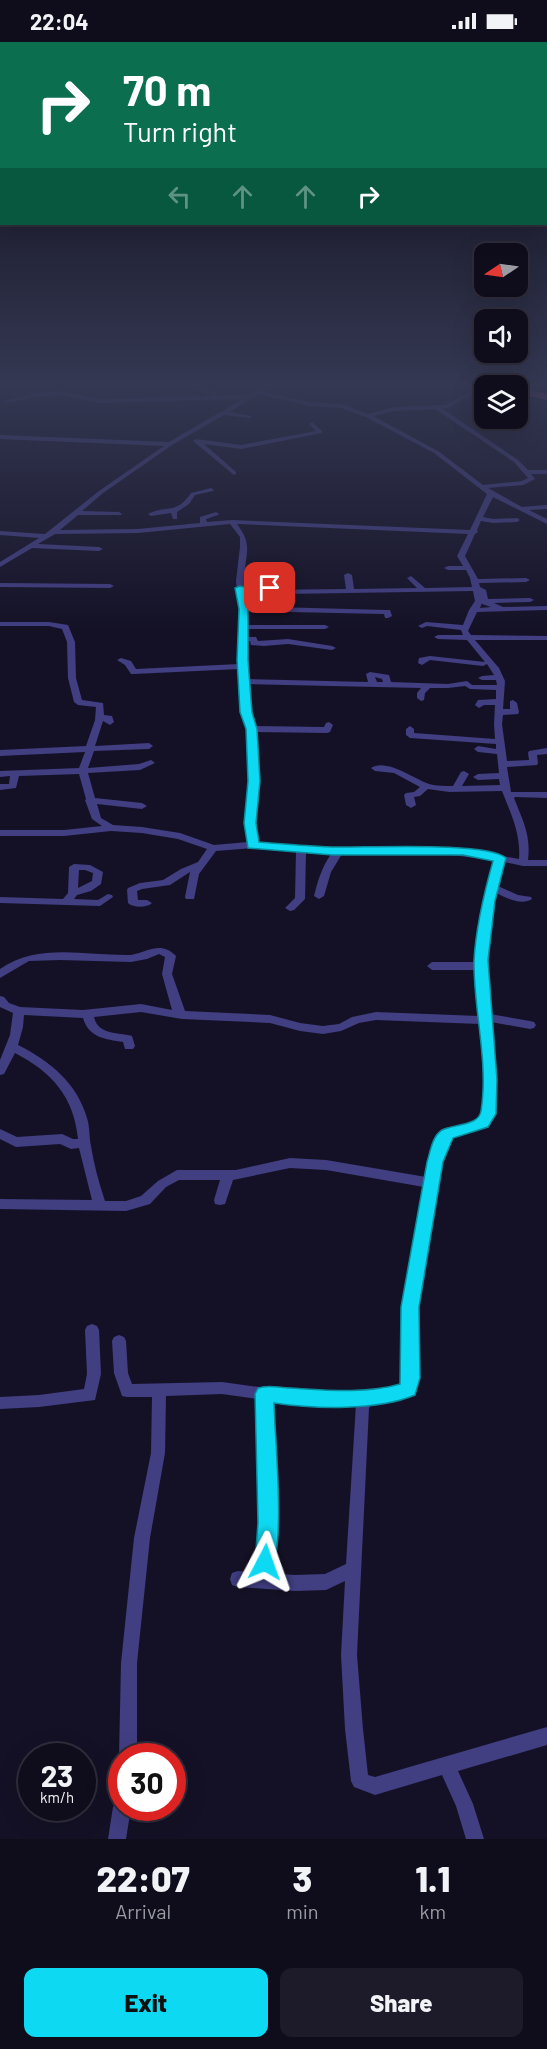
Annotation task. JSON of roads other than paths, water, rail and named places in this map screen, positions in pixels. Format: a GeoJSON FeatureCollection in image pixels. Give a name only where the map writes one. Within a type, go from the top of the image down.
{"type":"FeatureCollection","features":[{"type":"Feature","properties":{"kind":"street"},"geometry":{"type":"LineString","coordinates":[[0,565],[49,534],[78,513],[101,492],[139,466]]}},
{"type":"Feature","properties":{"kind":"street"},"geometry":{"type":"LineString","coordinates":[[225,466],[234,473]]}},
{"type":"Feature","properties":{"kind":"street"},"geometry":{"type":"LineString","coordinates":[[454,466],[491,494],[547,522]]}},
{"type":"Feature","properties":{"kind":"street"},"geometry":{"type":"LineString","coordinates":[[481,487],[530,482],[532,479],[520,466]]}},
{"type":"Feature","properties":{"kind":"street"},"geometry":{"type":"LineString","coordinates":[[527,472],[547,472]]}},
{"type":"Feature","properties":{"kind":"street"},"geometry":{"type":"LineString","coordinates":[[151,514],[174,511],[187,503],[193,494],[210,490]]}},
{"type":"Feature","properties":{"kind":"street"},"geometry":{"type":"LineString","coordinates":[[491,494],[478,518],[475,532],[461,556],[482,601],[500,608]]}},
{"type":"Feature","properties":{"kind":"street"},"geometry":{"type":"LineString","coordinates":[[519,509],[547,507]]}},
{"type":"Feature","properties":{"kind":"street"},"geometry":{"type":"LineString","coordinates":[[174,511],[177,527]]}},
{"type":"Feature","properties":{"kind":"street"},"geometry":{"type":"LineString","coordinates":[[78,513],[119,514]]}},
{"type":"Feature","properties":{"kind":"street"},"geometry":{"type":"LineString","coordinates":[[204,524],[202,518],[216,514]]}},
{"type":"Feature","properties":{"kind":"street"},"geometry":{"type":"LineString","coordinates":[[478,518],[493,521],[516,520]]}},
{"type":"Feature","properties":{"kind":"street"},"geometry":{"type":"LineString","coordinates":[[0,533],[138,531],[232,522],[475,532]]}},
{"type":"Feature","properties":{"kind":"street"},"geometry":{"type":"LineString","coordinates":[[232,522],[243,537],[244,547],[240,587],[243,609],[246,712],[252,729],[254,781],[250,823],[253,845]]}},
{"type":"Feature","properties":{"kind":"street"},"geometry":{"type":"LineString","coordinates":[[30,546],[99,549]]}},
{"type":"Feature","properties":{"kind":"street"},"geometry":{"type":"LineString","coordinates":[[448,568],[467,568]]}},
{"type":"Feature","properties":{"kind":"street"},"geometry":{"type":"LineString","coordinates":[[241,571],[257,583],[274,588],[282,583]]}},
{"type":"Feature","properties":{"kind":"street"},"geometry":{"type":"LineString","coordinates":[[348,575],[350,590]]}},
{"type":"Feature","properties":{"kind":"street"},"geometry":{"type":"LineString","coordinates":[[411,578],[423,590]]}},
{"type":"Feature","properties":{"kind":"street"},"geometry":{"type":"LineString","coordinates":[[240,587],[252,592],[274,588],[350,590],[372,587],[423,590],[526,580]]}},
{"type":"Feature","properties":{"kind":"street"},"geometry":{"type":"LineString","coordinates":[[240,587],[257,583]]}},
{"type":"Feature","properties":{"kind":"street"},"geometry":{"type":"LineString","coordinates":[[0,585],[110,586]]}},
{"type":"Feature","properties":{"kind":"street"},"geometry":{"type":"LineString","coordinates":[[523,863],[525,845],[522,831],[505,788],[498,712],[501,688],[499,677],[486,663],[465,627],[473,611],[482,601],[530,600]]}},
{"type":"Feature","properties":{"kind":"street"},"geometry":{"type":"LineString","coordinates":[[473,611],[500,608],[547,608]]}},
{"type":"Feature","properties":{"kind":"street"},"geometry":{"type":"LineString","coordinates":[[243,609],[387,612],[388,616]]}},
{"type":"Feature","properties":{"kind":"street"},"geometry":{"type":"LineString","coordinates":[[294,609],[303,615]]}},
{"type":"Feature","properties":{"kind":"street"},"geometry":{"type":"LineString","coordinates":[[473,611],[512,612],[514,614]]}},
{"type":"Feature","properties":{"kind":"street"},"geometry":{"type":"LineString","coordinates":[[0,624],[49,624],[65,627],[71,642],[72,678],[82,713]]}},
{"type":"Feature","properties":{"kind":"street"},"geometry":{"type":"LineString","coordinates":[[422,626],[426,624],[465,627],[480,632],[483,638]]}},
{"type":"Feature","properties":{"kind":"street"},"geometry":{"type":"LineString","coordinates":[[242,627],[325,627]]}},
{"type":"Feature","properties":{"kind":"street"},"geometry":{"type":"LineString","coordinates":[[438,638],[547,638]]}},
{"type":"Feature","properties":{"kind":"street"},"geometry":{"type":"LineString","coordinates":[[243,639],[253,639],[254,643],[262,645],[293,642],[332,648]]}},
{"type":"Feature","properties":{"kind":"street"},"geometry":{"type":"LineString","coordinates":[[422,663],[422,660],[430,658],[486,663]]}},
{"type":"Feature","properties":{"kind":"street"},"geometry":{"type":"LineString","coordinates":[[121,660],[128,663],[134,672],[243,666]]}},
{"type":"Feature","properties":{"kind":"street"},"geometry":{"type":"LineString","coordinates":[[465,666],[486,663]]}},
{"type":"Feature","properties":{"kind":"street"},"geometry":{"type":"LineString","coordinates":[[482,678],[499,677]]}},
{"type":"Feature","properties":{"kind":"street"},"geometry":{"type":"LineString","coordinates":[[245,681],[428,685],[467,683],[470,687],[501,688]]}},
{"type":"Feature","properties":{"kind":"street"},"geometry":{"type":"LineString","coordinates":[[374,683],[387,690],[397,690]]}},
{"type":"Feature","properties":{"kind":"street"},"geometry":{"type":"LineString","coordinates":[[421,698],[421,693],[428,685]]}},
{"type":"Feature","properties":{"kind":"street"},"geometry":{"type":"LineString","coordinates":[[479,705],[481,702],[499,702]]}},
{"type":"Feature","properties":{"kind":"street"},"geometry":{"type":"LineString","coordinates":[[80,703],[99,704],[99,718],[83,771],[97,819],[111,828]]}},
{"type":"Feature","properties":{"kind":"street"},"geometry":{"type":"LineString","coordinates":[[498,712],[515,712],[513,703]]}},
{"type":"Feature","properties":{"kind":"street"},"geometry":{"type":"LineString","coordinates":[[99,718],[109,718],[110,722]]}},
{"type":"Feature","properties":{"kind":"street"},"geometry":{"type":"LineString","coordinates":[[252,729],[327,730],[329,725]]}},
{"type":"Feature","properties":{"kind":"street"},"geometry":{"type":"LineString","coordinates":[[410,729],[410,735],[500,747]]}},
{"type":"Feature","properties":{"kind":"street"},"geometry":{"type":"LineString","coordinates":[[0,753],[149,746]]}},
{"type":"Feature","properties":{"kind":"street"},"geometry":{"type":"LineString","coordinates":[[478,749],[500,747]]}},
{"type":"Feature","properties":{"kind":"street"},"geometry":{"type":"LineString","coordinates":[[502,764],[534,763],[532,753],[547,751]]}},
{"type":"Feature","properties":{"kind":"street"},"geometry":{"type":"LineString","coordinates":[[0,774],[140,767],[151,763]]}},
{"type":"Feature","properties":{"kind":"street"},"geometry":{"type":"LineString","coordinates":[[375,768],[396,771],[426,786],[456,789],[505,788]]}},
{"type":"Feature","properties":{"kind":"street"},"geometry":{"type":"LineString","coordinates":[[0,794],[11,794],[15,774]]}},
{"type":"Feature","properties":{"kind":"street"},"geometry":{"type":"LineString","coordinates":[[456,789],[464,774]]}},
{"type":"Feature","properties":{"kind":"street"},"geometry":{"type":"LineString","coordinates":[[478,777],[504,776]]}},
{"type":"Feature","properties":{"kind":"street"},"geometry":{"type":"LineString","coordinates":[[0,787],[13,786]]}},
{"type":"Feature","properties":{"kind":"street"},"geometry":{"type":"LineString","coordinates":[[411,806],[409,795],[417,794],[426,786]]}},
{"type":"Feature","properties":{"kind":"street"},"geometry":{"type":"LineString","coordinates":[[509,798],[513,794],[547,795]]}},
{"type":"Feature","properties":{"kind":"street"},"geometry":{"type":"LineString","coordinates":[[90,800],[142,806]]}},
{"type":"Feature","properties":{"kind":"street"},"geometry":{"type":"LineString","coordinates":[[0,833],[64,833],[111,828],[180,836],[213,848],[253,845],[339,851],[445,851],[523,863],[547,863]]}},
{"type":"Feature","properties":{"kind":"street"},"geometry":{"type":"LineString","coordinates":[[190,897],[194,874],[213,848]]}},
{"type":"Feature","properties":{"kind":"street"},"geometry":{"type":"LineString","coordinates":[[290,908],[300,899],[302,891],[301,849]]}},
{"type":"Feature","properties":{"kind":"street"},"geometry":{"type":"LineString","coordinates":[[319,896],[323,875],[331,859],[339,851]]}},
{"type":"Feature","properties":{"kind":"street"},"geometry":{"type":"LineString","coordinates":[[119,1341],[121,1373],[127,1391],[222,1388],[288,1397],[368,1398],[399,1393],[408,1389],[410,1307],[431,1183],[442,1139],[447,1134],[482,1123],[489,1114],[482,966],[491,886],[500,858]]}},
{"type":"Feature","properties":{"kind":"street"},"geometry":{"type":"LineString","coordinates":[[147,903],[133,903],[132,890],[140,886],[166,883],[184,871],[201,864]]}},
{"type":"Feature","properties":{"kind":"street"},"geometry":{"type":"LineString","coordinates":[[491,886],[516,898],[527,899]]}},
{"type":"Feature","properties":{"kind":"street"},"geometry":{"type":"LineString","coordinates":[[0,900],[70,897],[100,903],[108,897]]}},
{"type":"Feature","properties":{"kind":"street"},"geometry":{"type":"LineString","coordinates":[[0,974],[28,958],[152,955],[160,950],[171,956],[167,974],[178,1010],[182,1015]]}},
{"type":"Feature","properties":{"kind":"street"},"geometry":{"type":"LineString","coordinates":[[432,966],[482,966]]}},
{"type":"Feature","properties":{"kind":"street"},"geometry":{"type":"LineString","coordinates":[[0,1000],[5,1006],[19,1011],[88,1014],[141,1008],[182,1015],[270,1019],[323,1030],[376,1016],[485,1019],[530,1025]]}},
{"type":"Feature","properties":{"kind":"street"},"geometry":{"type":"LineString","coordinates":[[0,1071],[19,1026],[19,1011]]}},
{"type":"Feature","properties":{"kind":"street"},"geometry":{"type":"LineString","coordinates":[[88,1014],[89,1024],[96,1033],[128,1039],[129,1046]]}},
{"type":"Feature","properties":{"kind":"street"},"geometry":{"type":"LineString","coordinates":[[12,1047],[44,1063],[71,1096],[81,1116],[84,1143],[101,1206]]}},
{"type":"Feature","properties":{"kind":"street"},"geometry":{"type":"LineString","coordinates":[[0,1134],[16,1142],[62,1139],[71,1144],[84,1143]]}},
{"type":"Feature","properties":{"kind":"street"},"geometry":{"type":"LineString","coordinates":[[0,1204],[126,1206],[145,1200],[162,1184],[177,1175],[245,1174],[290,1163],[326,1165],[431,1183]]}},
{"type":"Feature","properties":{"kind":"street"},"geometry":{"type":"LineString","coordinates":[[220,1200],[228,1174]]}},
{"type":"Feature","properties":{"kind":"street"},"geometry":{"type":"LineString","coordinates":[[0,1403],[90,1395],[94,1374],[92,1330]]}},
{"type":"Feature","properties":{"kind":"street"},"geometry":{"type":"LineString","coordinates":[[128,1743],[129,1663],[142,1538],[158,1453],[159,1390]]}},
{"type":"Feature","properties":{"kind":"street"},"geometry":{"type":"LineString","coordinates":[[256,1580],[265,1562],[268,1523],[264,1394]]}},
{"type":"Feature","properties":{"kind":"street"},"geometry":{"type":"LineString","coordinates":[[368,1398],[362,1407],[359,1436],[349,1655],[360,1781],[375,1786],[447,1767],[547,1736]]}},
{"type":"Feature","properties":{"kind":"street"},"geometry":{"type":"LineString","coordinates":[[238,1579],[295,1583],[326,1582],[353,1569]]}},
{"type":"Feature","properties":{"kind":"street"},"geometry":{"type":"LineString","coordinates":[[447,1767],[464,1804],[475,1839]]}},
{"type":"Feature","properties":{"kind":"street"},"geometry":{"type":"LineString","coordinates":[[117,1839],[120,1821]]}}]}
